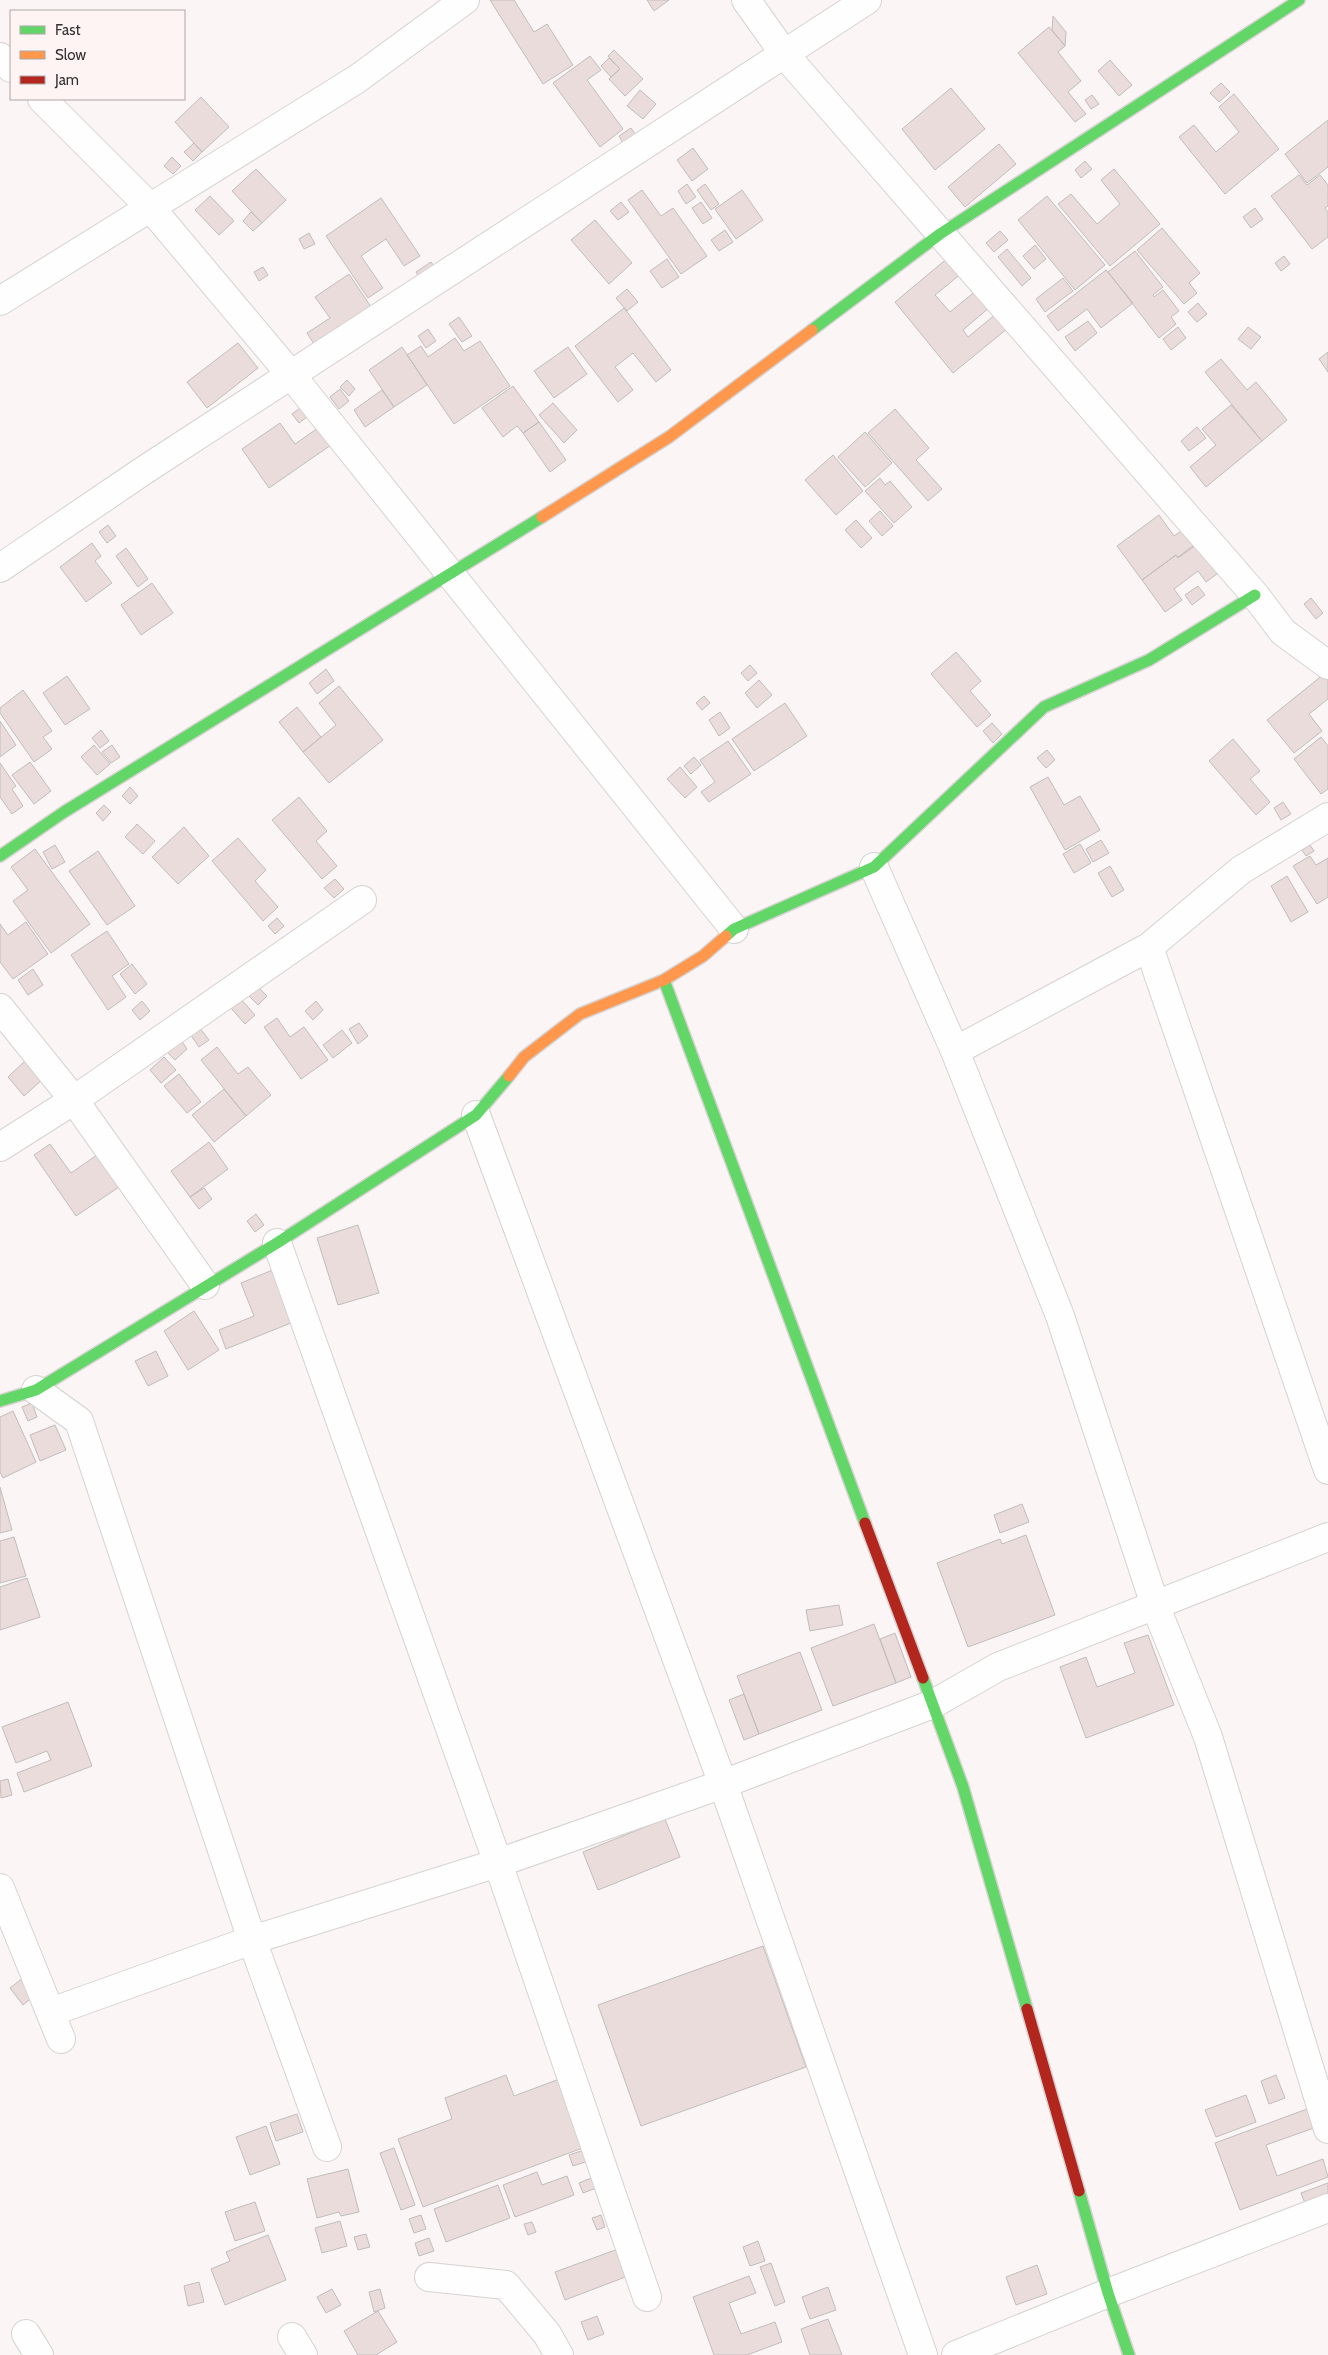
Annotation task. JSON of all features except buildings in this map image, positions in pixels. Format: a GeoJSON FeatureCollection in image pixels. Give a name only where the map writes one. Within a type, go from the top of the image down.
{"type":"FeatureCollection","features":[{"type":"Feature","properties":{"kind":"street"},"geometry":{"type":"LineString","coordinates":[[0,301],[357,79],[465,0]]}},
{"type":"Feature","properties":{"kind":"street"},"geometry":{"type":"LineString","coordinates":[[746,0],[785,56],[1255,595],[1283,632],[1328,665]]}},
{"type":"Feature","properties":{"kind":"street"},"geometry":{"type":"LineString","coordinates":[[0,568],[146,470],[785,56],[867,0]]}},
{"type":"Feature","properties":{"kind":"street"},"geometry":{"type":"LineString","coordinates":[[0,856],[72,807],[451,574],[669,437],[940,234],[1299,0]]}},
{"type":"Feature","properties":{"kind":"street"},"geometry":{"type":"LineString","coordinates":[[0,57],[10,67]]}},
{"type":"Feature","properties":{"kind":"street"},"geometry":{"type":"LineString","coordinates":[[43,100],[150,207],[292,376],[734,929]]}},
{"type":"Feature","properties":{"kind":"street"},"geometry":{"type":"LineString","coordinates":[[0,1401],[36,1390],[205,1285],[277,1243],[476,1115],[524,1057],[580,1014],[664,980],[704,956],[734,929],[874,867],[1044,707],[1149,660],[1255,595]]}},
{"type":"Feature","properties":{"kind":"street"},"geometry":{"type":"LineString","coordinates":[[955,1051],[1149,947],[1241,870],[1328,817]]}},
{"type":"Feature","properties":{"kind":"street"},"geometry":{"type":"LineString","coordinates":[[874,867],[955,1051],[1060,1316],[1155,1605],[1208,1737],[1328,2129]]}},
{"type":"Feature","properties":{"kind":"street"},"geometry":{"type":"LineString","coordinates":[[0,1147],[74,1100],[362,900]]}},
{"type":"Feature","properties":{"kind":"street"},"geometry":{"type":"LineString","coordinates":[[1149,947],[1328,1470]]}},
{"type":"Feature","properties":{"kind":"street"},"geometry":{"type":"LineString","coordinates":[[664,980],[963,1787],[1108,2293],[1129,2355]]}},
{"type":"Feature","properties":{"kind":"street"},"geometry":{"type":"LineString","coordinates":[[0,1008],[74,1100],[205,1285]]}},
{"type":"Feature","properties":{"kind":"street"},"geometry":{"type":"LineString","coordinates":[[476,1115],[723,1784],[923,2355]]}},
{"type":"Feature","properties":{"kind":"street"},"geometry":{"type":"LineString","coordinates":[[277,1243],[498,1863],[647,2297]]}},
{"type":"Feature","properties":{"kind":"street"},"geometry":{"type":"LineString","coordinates":[[36,1390],[79,1422],[252,1940],[328,2147]]}},
{"type":"Feature","properties":{"kind":"street"},"geometry":{"type":"LineString","coordinates":[[51,2012],[252,1940],[498,1863],[723,1784],[933,1704],[998,1667],[1328,1537]]}},
{"type":"Feature","properties":{"kind":"street"},"geometry":{"type":"LineString","coordinates":[[0,1888],[61,2038]]}},
{"type":"Feature","properties":{"kind":"street"},"geometry":{"type":"LineString","coordinates":[[956,2355],[1108,2293],[1328,2208]]}},
{"type":"Feature","properties":{"kind":"street"},"geometry":{"type":"LineString","coordinates":[[429,2277],[506,2285],[547,2334],[559,2355]]}},
{"type":"Feature","properties":{"kind":"traffic: fast"},"geometry":{"type":"LineString","coordinates":[[812,330],[940,234],[1299,0]]}},
{"type":"Feature","properties":{"kind":"traffic: fast"},"geometry":{"type":"LineString","coordinates":[[0,856],[64,812],[542,517]]}},
{"type":"Feature","properties":{"kind":"traffic: fast"},"geometry":{"type":"LineString","coordinates":[[726,936],[734,929],[874,867],[1044,707],[1149,660],[1255,595]]}},
{"type":"Feature","properties":{"kind":"traffic: fast"},"geometry":{"type":"LineString","coordinates":[[664,980],[865,1523]]}},
{"type":"Feature","properties":{"kind":"traffic: fast"},"geometry":{"type":"LineString","coordinates":[[0,1401],[36,1390],[277,1243],[476,1115],[509,1076]]}},
{"type":"Feature","properties":{"kind":"traffic: fast"},"geometry":{"type":"LineString","coordinates":[[923,1678],[963,1787],[1027,2009]]}},
{"type":"Feature","properties":{"kind":"traffic: fast"},"geometry":{"type":"LineString","coordinates":[[1079,2191],[1108,2293],[1129,2355]]}},
{"type":"Feature","properties":{"kind":"traffic: slow"},"geometry":{"type":"LineString","coordinates":[[542,517],[669,437],[812,330]]}},
{"type":"Feature","properties":{"kind":"traffic: slow"},"geometry":{"type":"LineString","coordinates":[[509,1076],[524,1057],[580,1014],[664,980],[703,956],[726,936]]}},
{"type":"Feature","properties":{"kind":"traffic: jam"},"geometry":{"type":"LineString","coordinates":[[865,1523],[923,1678]]}},
{"type":"Feature","properties":{"kind":"traffic: jam"},"geometry":{"type":"LineString","coordinates":[[1027,2009],[1079,2191]]}}]}
